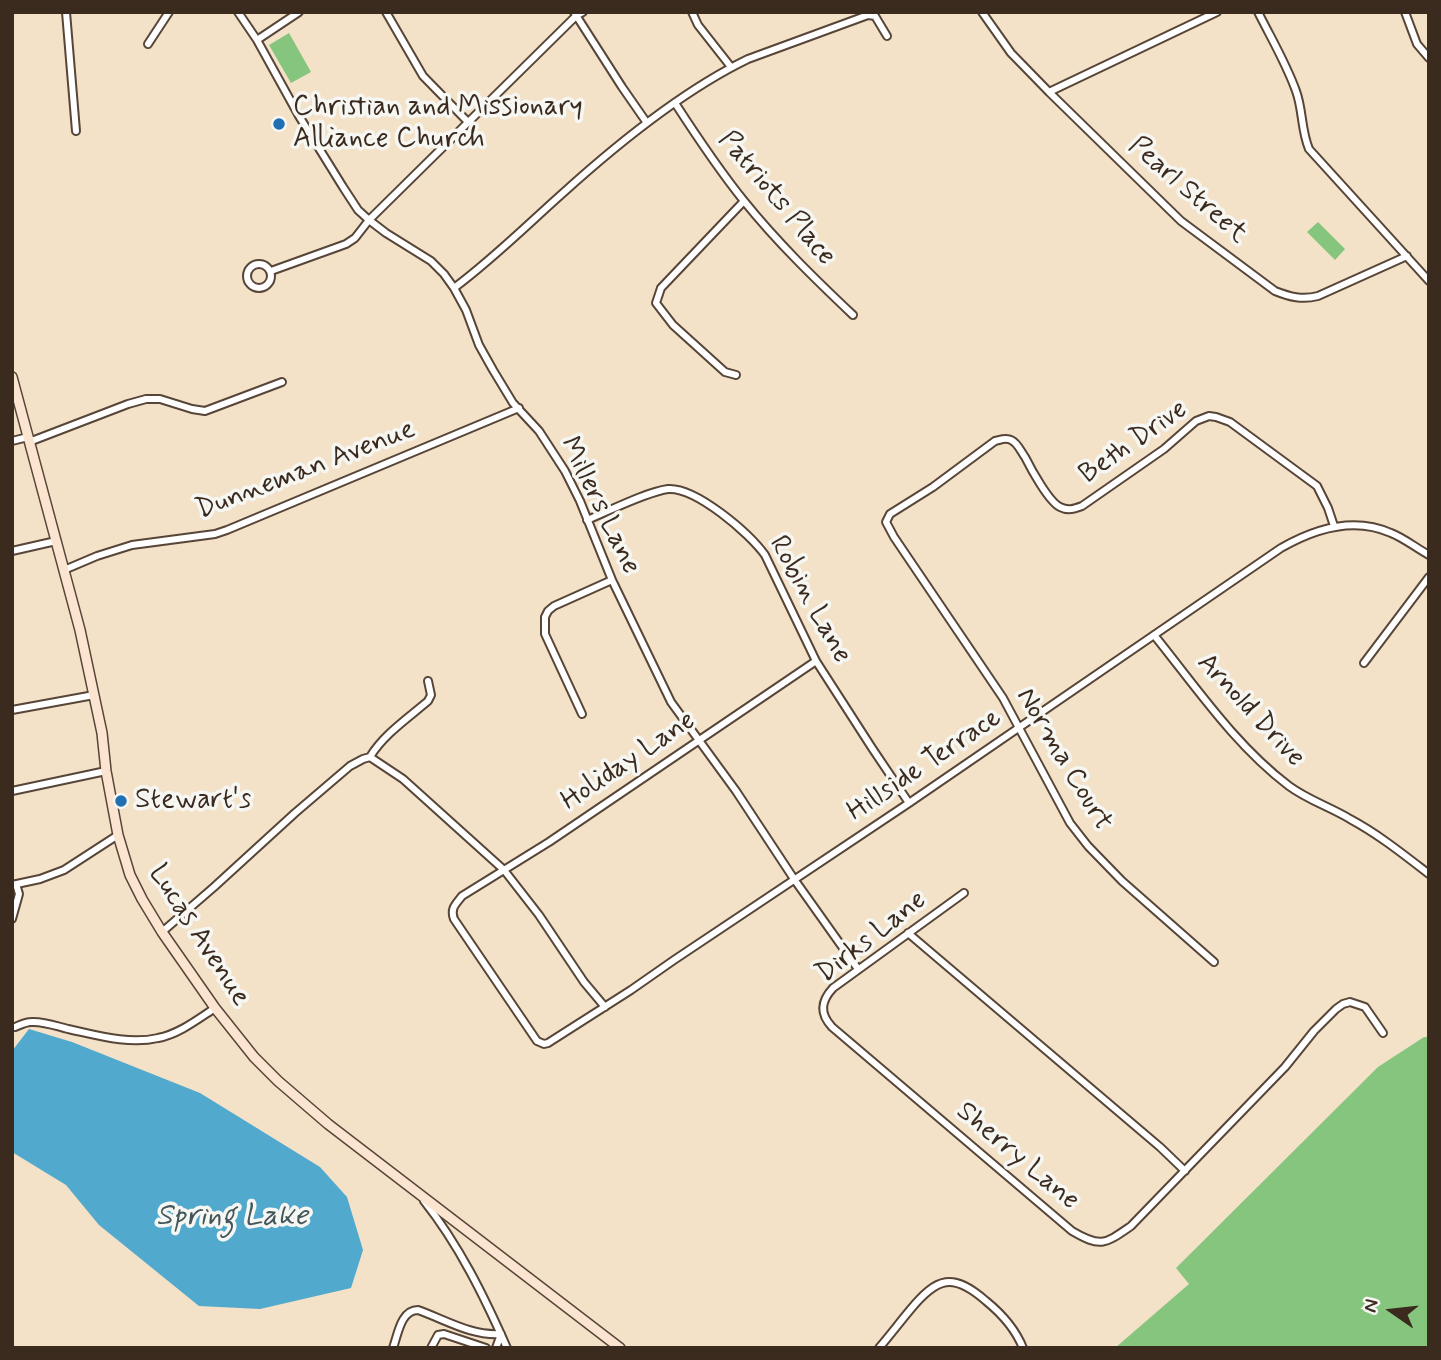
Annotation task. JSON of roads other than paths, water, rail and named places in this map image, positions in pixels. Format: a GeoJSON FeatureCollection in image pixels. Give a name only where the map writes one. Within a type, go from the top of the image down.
{"type":"FeatureCollection","features":[{"type":"Feature","properties":{"kind":"street"},"geometry":{"type":"LineString","coordinates":[[66,12],[76,131]]}},
{"type":"Feature","properties":{"kind":"street"},"geometry":{"type":"LineString","coordinates":[[148,44],[169,12]]}},
{"type":"Feature","properties":{"kind":"street","name":"Millers Lane"},"geometry":{"type":"LineString","coordinates":[[238,12],[358,210],[386,233],[431,261],[454,288],[480,345],[513,403],[539,431],[565,471],[612,580],[670,702],[736,791],[858,969]]}},
{"type":"Feature","properties":{"kind":"street"},"geometry":{"type":"LineString","coordinates":[[257,40],[299,12]]}},
{"type":"Feature","properties":{"kind":"street"},"geometry":{"type":"LineString","coordinates":[[386,12],[423,76],[468,122]]}},
{"type":"Feature","properties":{"kind":"street"},"geometry":{"type":"LineString","coordinates":[[692,12],[698,25],[731,67]]}},
{"type":"Feature","properties":{"kind":"street","name":"Pearl Street"},"geometry":{"type":"LineString","coordinates":[[982,12],[1011,53],[1181,220],[1275,291],[1291,297],[1318,296],[1407,256]]}},
{"type":"Feature","properties":{"kind":"street"},"geometry":{"type":"LineString","coordinates":[[1049,92],[1217,12]]}},
{"type":"Feature","properties":{"kind":"street"},"geometry":{"type":"LineString","coordinates":[[1258,12],[1297,92],[1309,149],[1429,281]]}},
{"type":"Feature","properties":{"kind":"street"},"geometry":{"type":"LineString","coordinates":[[1405,12],[1417,44],[1429,58]]}},
{"type":"Feature","properties":{"kind":"street"},"geometry":{"type":"LineString","coordinates":[[271,271],[346,244],[355,238],[369,220],[578,14],[622,87],[648,123]]}},
{"type":"Feature","properties":{"kind":"street"},"geometry":{"type":"LineString","coordinates":[[454,288],[648,123],[731,67],[868,15],[875,16],[887,36]]}},
{"type":"Feature","properties":{"kind":"street","name":"Patriots Place"},"geometry":{"type":"LineString","coordinates":[[675,103],[744,201],[853,315]]}},
{"type":"Feature","properties":{"kind":"street"},"geometry":{"type":"LineString","coordinates":[[736,375],[725,372],[673,325],[656,303],[661,288],[744,201]]}},
{"type":"Feature","properties":{"kind":"street","name":"Lucas Avenue"},"geometry":{"type":"LineString","coordinates":[[12,377],[83,644],[102,733],[118,835],[130,875],[162,932],[215,1008],[254,1057],[278,1081],[328,1124],[620,1348]]}},
{"type":"Feature","properties":{"kind":"street"},"geometry":{"type":"LineString","coordinates":[[12,441],[28,440],[146,399],[160,399],[205,411],[282,382]]}},
{"type":"Feature","properties":{"kind":"street","name":"Dunneman Avenue"},"geometry":{"type":"LineString","coordinates":[[64,570],[132,545],[227,530],[519,408]]}},
{"type":"Feature","properties":{"kind":"street","name":"Beth Drive"},"geometry":{"type":"LineString","coordinates":[[887,517],[995,442],[1006,439],[1018,446],[1040,484],[1056,504],[1072,510],[1082,506],[1164,449],[1196,421],[1209,416],[1230,422],[1317,486],[1334,526]]}},
{"type":"Feature","properties":{"kind":"street","name":"Robin Lane"},"geometry":{"type":"LineString","coordinates":[[587,520],[656,492],[676,489],[699,498],[754,540],[765,555],[816,661],[909,803]]}},
{"type":"Feature","properties":{"kind":"street","name":"Norma Court"},"geometry":{"type":"LineString","coordinates":[[887,517],[886,522],[894,537],[1003,698],[1070,822],[1088,846],[1122,881],[1214,962]]}},
{"type":"Feature","properties":{"kind":"street","name":"Hillside Terrace"},"geometry":{"type":"LineString","coordinates":[[541,1043],[548,1043],[605,1007],[1302,536],[1334,526],[1377,528],[1399,536],[1429,555]]}},
{"type":"Feature","properties":{"kind":"street"},"geometry":{"type":"LineString","coordinates":[[12,551],[56,541]]}},
{"type":"Feature","properties":{"kind":"street"},"geometry":{"type":"LineString","coordinates":[[1364,663],[1429,577]]}},
{"type":"Feature","properties":{"kind":"street"},"geometry":{"type":"LineString","coordinates":[[582,714],[545,634],[545,617],[554,606],[612,580]]}},
{"type":"Feature","properties":{"kind":"street","name":"Arnold Drive"},"geometry":{"type":"LineString","coordinates":[[1154,635],[1260,761],[1291,787],[1350,818],[1429,874]]}},
{"type":"Feature","properties":{"kind":"street","name":"Holiday Lane"},"geometry":{"type":"LineString","coordinates":[[541,1043],[531,1033],[454,919],[453,906],[464,895],[700,741],[816,661]]}},
{"type":"Feature","properties":{"kind":"street"},"geometry":{"type":"LineString","coordinates":[[162,932],[341,774],[370,757],[389,734],[428,701],[431,695],[428,681]]}},
{"type":"Feature","properties":{"kind":"street"},"geometry":{"type":"LineString","coordinates":[[12,710],[94,695]]}},
{"type":"Feature","properties":{"kind":"street"},"geometry":{"type":"LineString","coordinates":[[370,757],[402,779],[504,870],[605,1007]]}},
{"type":"Feature","properties":{"kind":"street"},"geometry":{"type":"LineString","coordinates":[[12,791],[106,771]]}},
{"type":"Feature","properties":{"kind":"street"},"geometry":{"type":"LineString","coordinates":[[12,919],[19,894],[14,884],[40,879],[64,870],[118,835]]}},
{"type":"Feature","properties":{"kind":"street","name":"Dirks Lane"},"geometry":{"type":"LineString","coordinates":[[827,1022],[822,1006],[825,996],[832,988],[964,893]]}},
{"type":"Feature","properties":{"kind":"street"},"geometry":{"type":"LineString","coordinates":[[908,933],[1160,1146],[1185,1171]]}},
{"type":"Feature","properties":{"kind":"street","name":"Sherry Lane"},"geometry":{"type":"LineString","coordinates":[[827,1022],[1072,1231],[1087,1239],[1102,1242],[1132,1226],[1285,1067],[1336,1009],[1350,1002],[1365,1007],[1383,1033]]}},
{"type":"Feature","properties":{"kind":"street"},"geometry":{"type":"LineString","coordinates":[[15,1027],[30,1022],[130,1040],[147,1040],[162,1038],[177,1031],[215,1008]]}},
{"type":"Feature","properties":{"kind":"street"},"geometry":{"type":"LineString","coordinates":[[421,1196],[469,1268],[507,1347]]}},
{"type":"Feature","properties":{"kind":"street"},"geometry":{"type":"LineString","coordinates":[[880,1348],[922,1295],[934,1285],[945,1282],[968,1287],[983,1298],[1010,1323],[1023,1348]]}},
{"type":"Feature","properties":{"kind":"street"},"geometry":{"type":"LineString","coordinates":[[393,1348],[405,1315],[411,1310],[418,1310],[467,1330],[488,1335],[501,1334]]}},
{"type":"Feature","properties":{"kind":"street"},"geometry":{"type":"LineString","coordinates":[[496,1348],[501,1334]]}},
{"type":"Feature","properties":{"kind":"street"},"geometry":{"type":"LineString","coordinates":[[431,1348],[438,1335],[486,1348]]}},
{"type":"Feature","properties":{"kind":"water","name":"Spring Lake"},"geometry":{"type":"Polygon","coordinates":[[[29,1029],[72,1042],[200,1093],[320,1167],[347,1197],[363,1250],[351,1288],[260,1309],[199,1306],[99,1225],[66,1185],[12,1152],[12,1051],[29,1029]]]}},
{"type":"Feature","properties":{"kind":"place","name":"Christian and Missionary Alliance Church"},"geometry":{"type":"Point","coordinates":[279,124]}},
{"type":"Feature","properties":{"kind":"place","name":"Stewart's"},"geometry":{"type":"Point","coordinates":[121,801]}}]}
